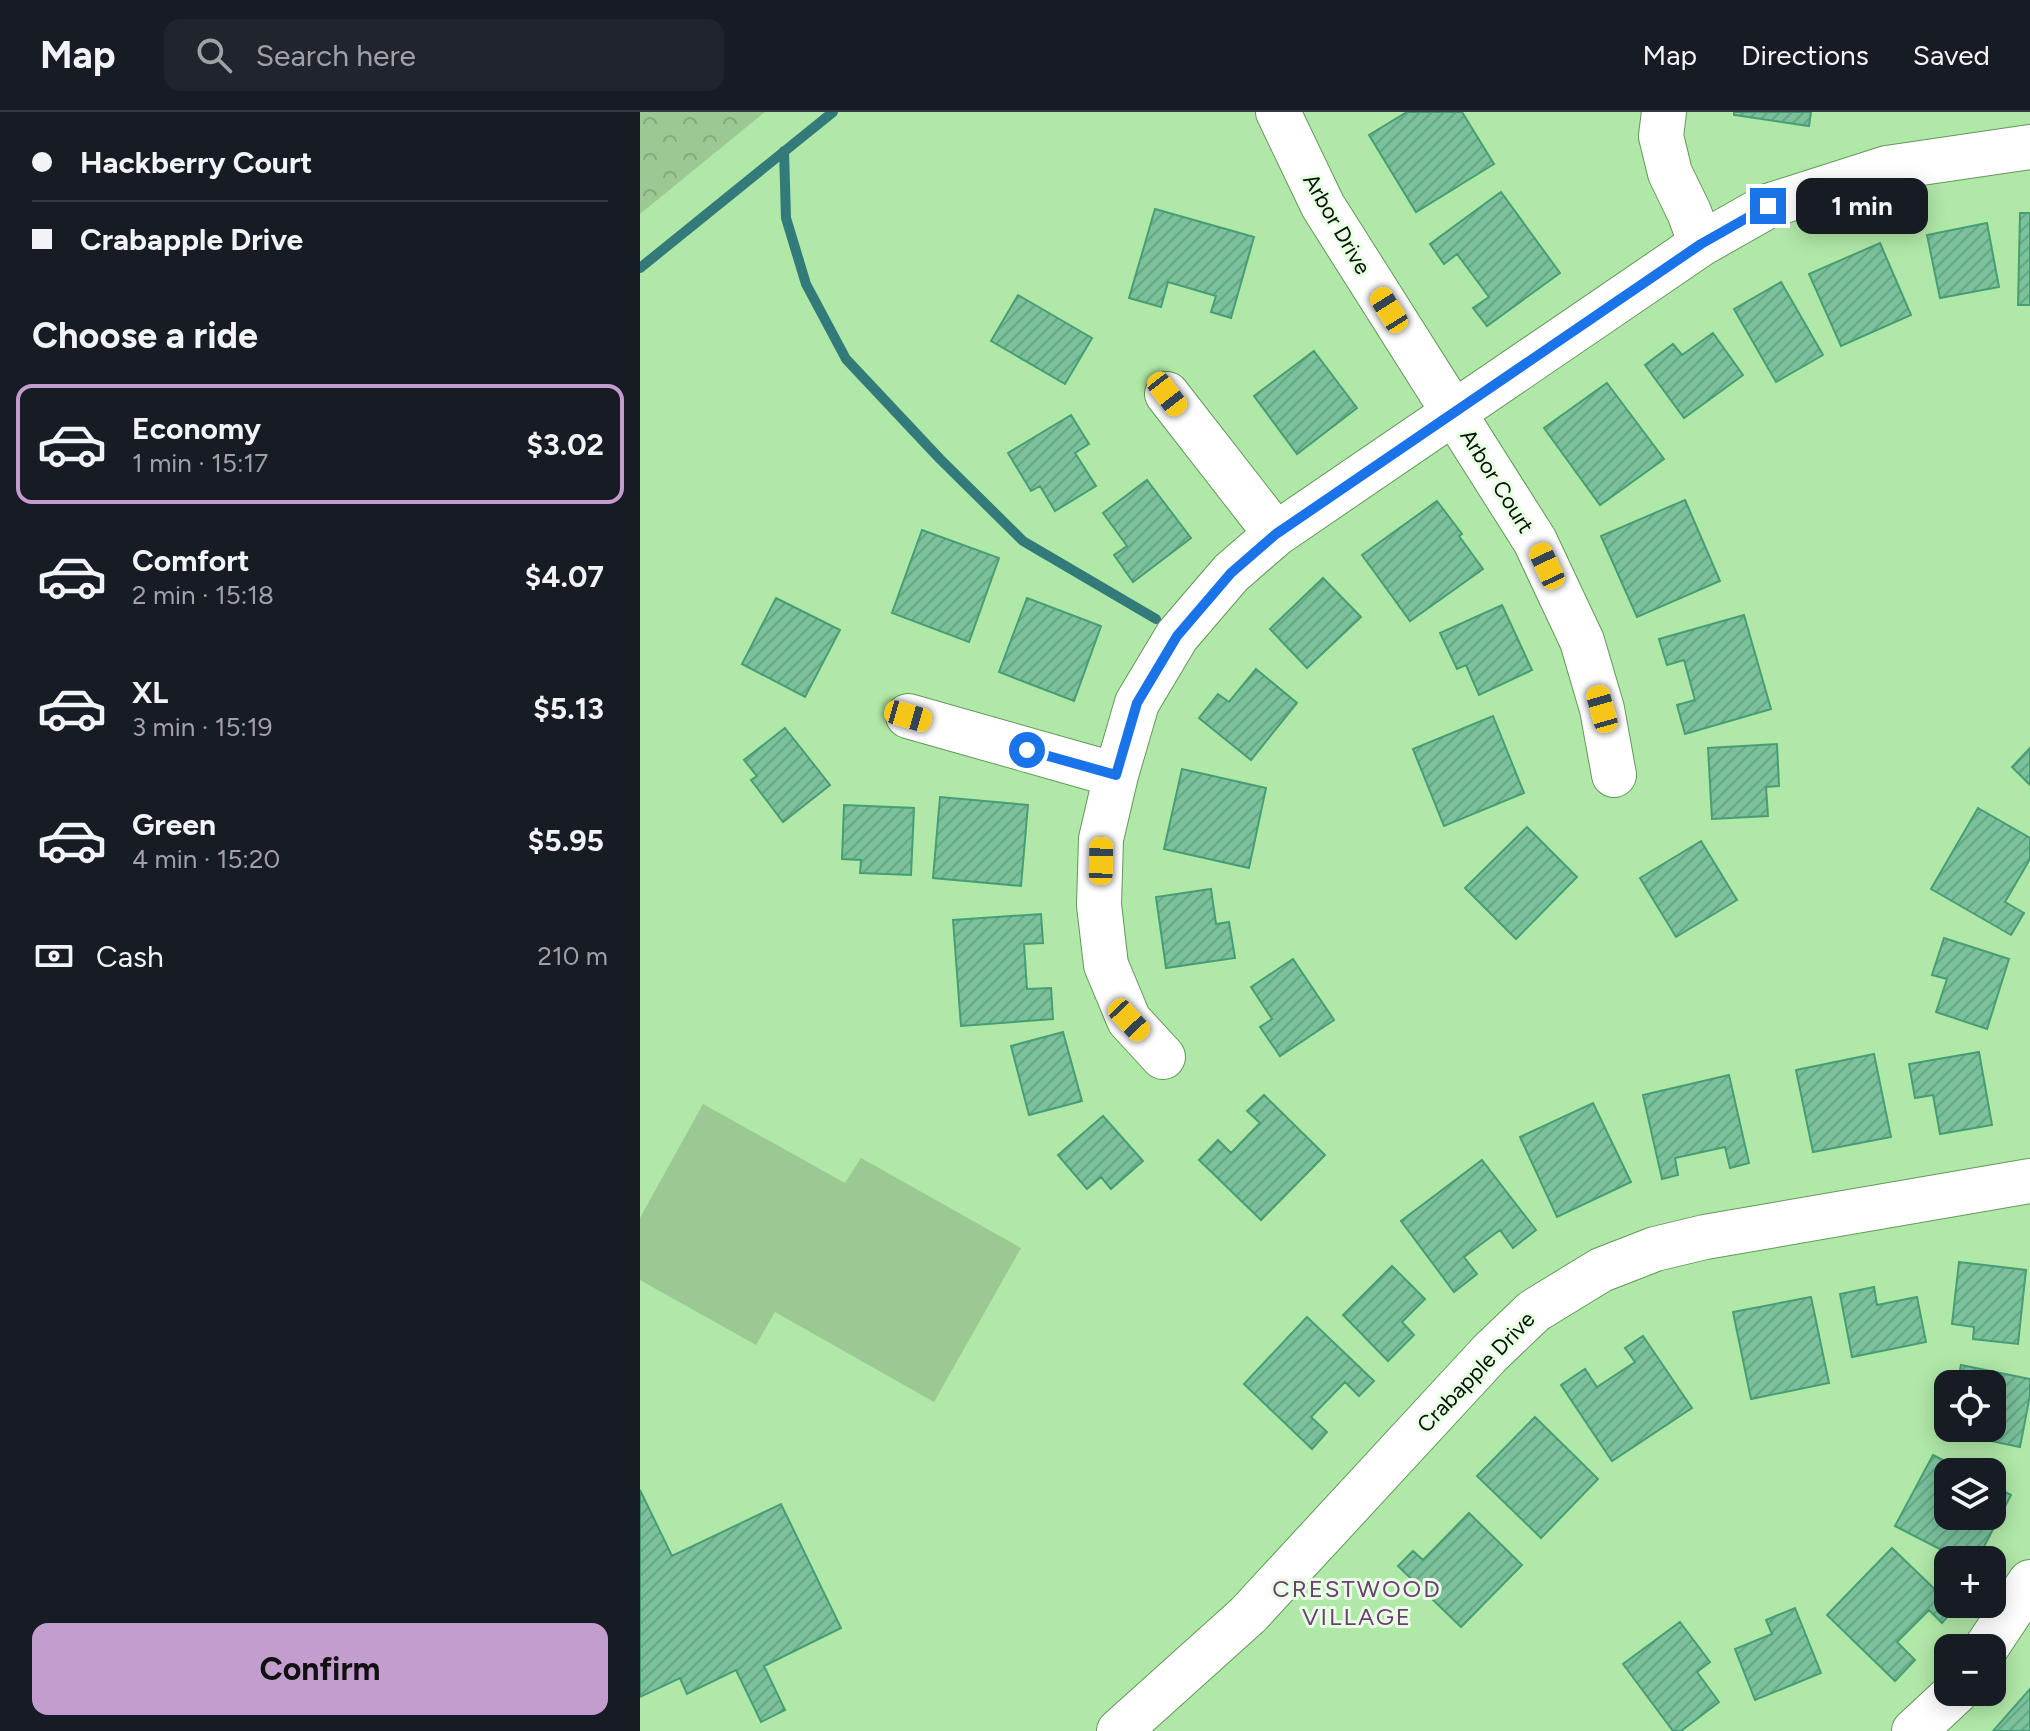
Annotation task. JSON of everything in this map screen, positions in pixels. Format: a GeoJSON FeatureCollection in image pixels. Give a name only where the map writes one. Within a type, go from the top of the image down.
{"type":"FeatureCollection","features":[{"type":"Feature","properties":{"kind":"street","name":"Arbor Drive"},"geometry":{"type":"LineString","coordinates":[[1278,112],[1323,206],[1455,413]]}},
{"type":"Feature","properties":{"kind":"street"},"geometry":{"type":"LineString","coordinates":[[1664,112],[1661,136],[1670,173],[1701,244]]}},
{"type":"Feature","properties":{"kind":"street"},"geometry":{"type":"LineString","coordinates":[[1163,1057],[1129,1020],[1106,965],[1099,905],[1101,839],[1137,703],[1177,636],[1231,573],[1276,534],[1701,244],[1768,206],[1887,168],[2030,147]]}},
{"type":"Feature","properties":{"kind":"street"},"geometry":{"type":"LineString","coordinates":[[1167,394],[1276,534]]}},
{"type":"Feature","properties":{"kind":"street","name":"Arbor Court"},"geometry":{"type":"LineString","coordinates":[[1455,413],[1535,541],[1582,641],[1602,709],[1614,775]]}},
{"type":"Feature","properties":{"kind":"street"},"geometry":{"type":"LineString","coordinates":[[908,716],[1116,775]]}},
{"type":"Feature","properties":{"kind":"street","name":"Crabapple Drive"},"geometry":{"type":"LineString","coordinates":[[1119,1731],[1248,1615],[1512,1332],[1534,1311],[1601,1270],[1655,1249],[1705,1237],[2030,1181]]}},
{"type":"Feature","properties":{"kind":"street"},"geometry":{"type":"LineString","coordinates":[[1995,1634],[2030,1582]]}},
{"type":"Feature","properties":{"kind":"street"},"geometry":{"type":"LineString","coordinates":[[1914,1731],[1941,1706]]}},
{"type":"Feature","properties":{"kind":"green space"},"geometry":{"type":"Polygon","coordinates":[[[640,112],[765,112],[640,214],[640,112]]]}},
{"type":"Feature","properties":{"kind":"green space"},"geometry":{"type":"Polygon","coordinates":[[[703,1104],[845,1183],[861,1158],[1021,1248],[934,1402],[775,1312],[756,1345],[640,1280],[640,1218],[703,1104]]]}},
{"type":"Feature","properties":{"kind":"building"},"geometry":{"type":"Polygon","coordinates":[[[1407,112],[1462,112],[1494,164],[1416,212],[1369,135],[1407,112]]]}},
{"type":"Feature","properties":{"kind":"building"},"geometry":{"type":"Polygon","coordinates":[[[1734,112],[1811,112],[1809,126],[1734,115],[1734,112]]]}},
{"type":"Feature","properties":{"kind":"building"},"geometry":{"type":"Polygon","coordinates":[[[1501,192],[1560,273],[1487,326],[1473,308],[1489,297],[1457,254],[1444,264],[1430,244],[1501,192]]]}},
{"type":"Feature","properties":{"kind":"building"},"geometry":{"type":"Polygon","coordinates":[[[1155,209],[1254,237],[1231,318],[1211,312],[1216,296],[1168,282],[1161,307],[1129,298],[1155,209]]]}},
{"type":"Feature","properties":{"kind":"building"},"geometry":{"type":"Polygon","coordinates":[[[2020,213],[2030,213],[2030,305],[2018,305],[2020,213]]]}},
{"type":"Feature","properties":{"kind":"building"},"geometry":{"type":"Polygon","coordinates":[[[1987,223],[1999,287],[1940,298],[1927,235],[1987,223]]]}},
{"type":"Feature","properties":{"kind":"building"},"geometry":{"type":"Polygon","coordinates":[[[1880,243],[1911,315],[1841,346],[1809,274],[1880,243]]]}},
{"type":"Feature","properties":{"kind":"building"},"geometry":{"type":"Polygon","coordinates":[[[1781,282],[1823,355],[1776,382],[1734,309],[1781,282]]]}},
{"type":"Feature","properties":{"kind":"building"},"geometry":{"type":"Polygon","coordinates":[[[1018,295],[1092,338],[1065,384],[991,341],[1018,295]]]}},
{"type":"Feature","properties":{"kind":"building"},"geometry":{"type":"Polygon","coordinates":[[[1713,333],[1743,375],[1684,418],[1645,365],[1673,344],[1682,355],[1713,333]]]}},
{"type":"Feature","properties":{"kind":"building"},"geometry":{"type":"Polygon","coordinates":[[[1314,351],[1357,408],[1297,454],[1254,396],[1314,351]]]}},
{"type":"Feature","properties":{"kind":"building"},"geometry":{"type":"Polygon","coordinates":[[[1607,383],[1664,459],[1600,505],[1544,428],[1607,383]]]}},
{"type":"Feature","properties":{"kind":"building"},"geometry":{"type":"Polygon","coordinates":[[[1071,415],[1089,444],[1075,453],[1096,486],[1055,511],[1040,486],[1031,491],[1008,453],[1071,415]]]}},
{"type":"Feature","properties":{"kind":"building"},"geometry":{"type":"Polygon","coordinates":[[[1147,480],[1191,538],[1133,582],[1114,555],[1127,546],[1103,513],[1147,480]]]}},
{"type":"Feature","properties":{"kind":"building"},"geometry":{"type":"Polygon","coordinates":[[[1685,500],[1720,581],[1637,617],[1601,536],[1685,500]]]}},
{"type":"Feature","properties":{"kind":"building"},"geometry":{"type":"Polygon","coordinates":[[[1437,501],[1483,569],[1410,621],[1362,555],[1437,501]]]}},
{"type":"Feature","properties":{"kind":"building"},"geometry":{"type":"Polygon","coordinates":[[[922,530],[999,558],[969,642],[892,613],[922,530]]]}},
{"type":"Feature","properties":{"kind":"building"},"geometry":{"type":"Polygon","coordinates":[[[1323,578],[1361,617],[1307,668],[1270,629],[1323,578]]]}},
{"type":"Feature","properties":{"kind":"building"},"geometry":{"type":"Polygon","coordinates":[[[776,598],[840,630],[805,697],[742,664],[776,598]]]}},
{"type":"Feature","properties":{"kind":"building"},"geometry":{"type":"Polygon","coordinates":[[[1027,598],[1101,626],[1074,701],[999,672],[1027,598]]]}},
{"type":"Feature","properties":{"kind":"building"},"geometry":{"type":"Polygon","coordinates":[[[1502,605],[1532,670],[1479,695],[1466,665],[1457,669],[1440,633],[1502,605]]]}},
{"type":"Feature","properties":{"kind":"building"},"geometry":{"type":"Polygon","coordinates":[[[1744,615],[1771,709],[1685,734],[1677,705],[1695,700],[1684,660],[1667,665],[1659,639],[1744,615]]]}},
{"type":"Feature","properties":{"kind":"building"},"geometry":{"type":"Polygon","coordinates":[[[1256,669],[1297,703],[1251,760],[1199,718],[1218,694],[1229,702],[1256,669]]]}},
{"type":"Feature","properties":{"kind":"building"},"geometry":{"type":"Polygon","coordinates":[[[1493,716],[1524,793],[1444,826],[1413,749],[1493,716]]]}},
{"type":"Feature","properties":{"kind":"building"},"geometry":{"type":"Polygon","coordinates":[[[785,728],[830,785],[783,822],[751,780],[757,776],[744,760],[785,728]]]}},
{"type":"Feature","properties":{"kind":"building"},"geometry":{"type":"Polygon","coordinates":[[[1777,744],[1779,786],[1766,787],[1768,816],[1712,819],[1708,748],[1777,744]]]}},
{"type":"Feature","properties":{"kind":"building"},"geometry":{"type":"Polygon","coordinates":[[[2030,748],[2030,785],[2012,767],[2030,748]]]}},
{"type":"Feature","properties":{"kind":"building"},"geometry":{"type":"Polygon","coordinates":[[[1182,769],[1266,788],[1249,868],[1164,849],[1182,769]]]}},
{"type":"Feature","properties":{"kind":"building"},"geometry":{"type":"Polygon","coordinates":[[[940,797],[1028,805],[1021,886],[933,878],[940,797]]]}},
{"type":"Feature","properties":{"kind":"building"},"geometry":{"type":"Polygon","coordinates":[[[844,805],[914,808],[911,875],[860,873],[861,860],[842,859],[844,805]]]}},
{"type":"Feature","properties":{"kind":"building"},"geometry":{"type":"Polygon","coordinates":[[[1978,808],[2030,838],[2030,859],[2005,902],[2024,913],[2011,935],[1931,889],[1978,808]]]}},
{"type":"Feature","properties":{"kind":"building"},"geometry":{"type":"Polygon","coordinates":[[[1527,827],[1577,877],[1516,939],[1465,888],[1527,827]]]}},
{"type":"Feature","properties":{"kind":"building"},"geometry":{"type":"Polygon","coordinates":[[[1701,841],[1737,900],[1676,937],[1640,878],[1701,841]]]}},
{"type":"Feature","properties":{"kind":"building"},"geometry":{"type":"Polygon","coordinates":[[[1211,889],[1216,924],[1229,922],[1235,958],[1166,968],[1156,897],[1211,889]]]}},
{"type":"Feature","properties":{"kind":"building"},"geometry":{"type":"Polygon","coordinates":[[[1041,914],[1043,943],[1024,944],[1027,989],[1051,988],[1053,1019],[961,1026],[953,920],[1041,914]]]}},
{"type":"Feature","properties":{"kind":"building"},"geometry":{"type":"Polygon","coordinates":[[[1944,938],[2009,959],[1987,1029],[1936,1012],[1947,979],[1932,975],[1944,938]]]}},
{"type":"Feature","properties":{"kind":"building"},"geometry":{"type":"Polygon","coordinates":[[[1293,959],[1334,1020],[1280,1056],[1260,1027],[1272,1019],[1251,987],[1293,959]]]}},
{"type":"Feature","properties":{"kind":"building"},"geometry":{"type":"Polygon","coordinates":[[[1063,1032],[1082,1101],[1029,1115],[1011,1046],[1063,1032]]]}},
{"type":"Feature","properties":{"kind":"building"},"geometry":{"type":"Polygon","coordinates":[[[1979,1052],[1992,1125],[1940,1134],[1933,1095],[1915,1098],[1909,1064],[1979,1052]]]}},
{"type":"Feature","properties":{"kind":"building"},"geometry":{"type":"Polygon","coordinates":[[[1874,1054],[1891,1137],[1813,1152],[1796,1070],[1874,1054]]]}},
{"type":"Feature","properties":{"kind":"building"},"geometry":{"type":"Polygon","coordinates":[[[1729,1075],[1749,1163],[1730,1168],[1725,1147],[1675,1158],[1678,1175],[1662,1179],[1643,1095],[1729,1075]]]}},
{"type":"Feature","properties":{"kind":"building"},"geometry":{"type":"Polygon","coordinates":[[[1264,1095],[1325,1155],[1261,1220],[1199,1160],[1218,1140],[1231,1153],[1260,1123],[1247,1111],[1264,1095]]]}},
{"type":"Feature","properties":{"kind":"building"},"geometry":{"type":"Polygon","coordinates":[[[1593,1103],[1631,1182],[1557,1217],[1520,1137],[1593,1103]]]}},
{"type":"Feature","properties":{"kind":"building"},"geometry":{"type":"Polygon","coordinates":[[[1103,1116],[1143,1161],[1111,1189],[1101,1177],[1087,1189],[1058,1155],[1103,1116]]]}},
{"type":"Feature","properties":{"kind":"building"},"geometry":{"type":"Polygon","coordinates":[[[1482,1160],[1536,1230],[1513,1248],[1500,1230],[1464,1257],[1477,1274],[1454,1292],[1401,1221],[1482,1160]]]}},
{"type":"Feature","properties":{"kind":"building"},"geometry":{"type":"Polygon","coordinates":[[[1959,1262],[2026,1270],[2018,1344],[1973,1339],[1974,1327],[1952,1324],[1959,1262]]]}},
{"type":"Feature","properties":{"kind":"building"},"geometry":{"type":"Polygon","coordinates":[[[1392,1266],[1425,1299],[1402,1322],[1414,1335],[1388,1361],[1343,1315],[1392,1266]]]}},
{"type":"Feature","properties":{"kind":"building"},"geometry":{"type":"Polygon","coordinates":[[[1874,1287],[1877,1305],[1917,1297],[1926,1342],[1852,1357],[1840,1294],[1874,1287]]]}},
{"type":"Feature","properties":{"kind":"building"},"geometry":{"type":"Polygon","coordinates":[[[1811,1297],[1829,1383],[1751,1399],[1733,1312],[1811,1297]]]}},
{"type":"Feature","properties":{"kind":"building"},"geometry":{"type":"Polygon","coordinates":[[[1307,1317],[1374,1381],[1359,1396],[1345,1382],[1311,1417],[1327,1432],[1312,1449],[1244,1384],[1307,1317]]]}},
{"type":"Feature","properties":{"kind":"building"},"geometry":{"type":"Polygon","coordinates":[[[1643,1336],[1692,1408],[1612,1461],[1561,1385],[1585,1369],[1597,1387],[1635,1362],[1625,1348],[1643,1336]]]}},
{"type":"Feature","properties":{"kind":"building"},"geometry":{"type":"Polygon","coordinates":[[[1961,1365],[1986,1370],[1960,1370],[1961,1365]]]}},
{"type":"Feature","properties":{"kind":"building"},"geometry":{"type":"Polygon","coordinates":[[[2006,1374],[2030,1379],[2020,1447],[1996,1442],[2006,1442],[2006,1374]]]}},
{"type":"Feature","properties":{"kind":"building"},"geometry":{"type":"Polygon","coordinates":[[[1535,1417],[1598,1479],[1541,1538],[1477,1476],[1535,1417]]]}},
{"type":"Feature","properties":{"kind":"building"},"geometry":{"type":"Polygon","coordinates":[[[1933,1455],[1939,1458],[1934,1458],[1934,1530],[1993,1530],[1984,1546],[1934,1546],[1895,1526],[1933,1455]]]}},
{"type":"Feature","properties":{"kind":"building"},"geometry":{"type":"Polygon","coordinates":[[[640,1490],[672,1556],[781,1504],[841,1628],[764,1666],[785,1710],[761,1722],[736,1670],[687,1694],[680,1678],[640,1697],[640,1490]]]}},
{"type":"Feature","properties":{"kind":"building"},"geometry":{"type":"Polygon","coordinates":[[[1469,1513],[1522,1565],[1461,1627],[1398,1566],[1413,1551],[1423,1560],[1469,1513]]]}},
{"type":"Feature","properties":{"kind":"building"},"geometry":{"type":"Polygon","coordinates":[[[1892,1548],[1934,1588],[1934,1615],[1929,1610],[1897,1642],[1915,1660],[1895,1681],[1827,1615],[1892,1548]]]}},
{"type":"Feature","properties":{"kind":"building"},"geometry":{"type":"Polygon","coordinates":[[[1795,1608],[1821,1673],[1755,1700],[1735,1649],[1772,1634],[1766,1620],[1795,1608]]]}},
{"type":"Feature","properties":{"kind":"building"},"geometry":{"type":"Polygon","coordinates":[[[1680,1622],[1710,1662],[1697,1672],[1719,1702],[1681,1731],[1673,1731],[1623,1664],[1680,1622]]]}},
{"type":"Feature","properties":{"kind":"building"},"geometry":{"type":"Polygon","coordinates":[[[2030,1689],[2030,1731],[1993,1731],[2030,1689]]]}},
{"type":"Feature","properties":{"kind":"waterway"},"geometry":{"type":"LineString","coordinates":[[640,268],[833,112]]}},
{"type":"Feature","properties":{"kind":"waterway"},"geometry":{"type":"LineString","coordinates":[[784,151],[786,218],[806,284],[846,359],[1023,541],[1156,619]]}},
{"type":"Feature","properties":{"kind":"district","name":"CRESTWOOD VILLAGE"},"geometry":{"type":"Point","coordinates":[1357,1602]}},
{"type":"Feature","properties":{"kind":"route"},"geometry":{"type":"LineString","coordinates":[[1027,750],[1116,775],[1137,703],[1177,636],[1231,573],[1276,534],[1701,244],[1768,206]]}}]}
